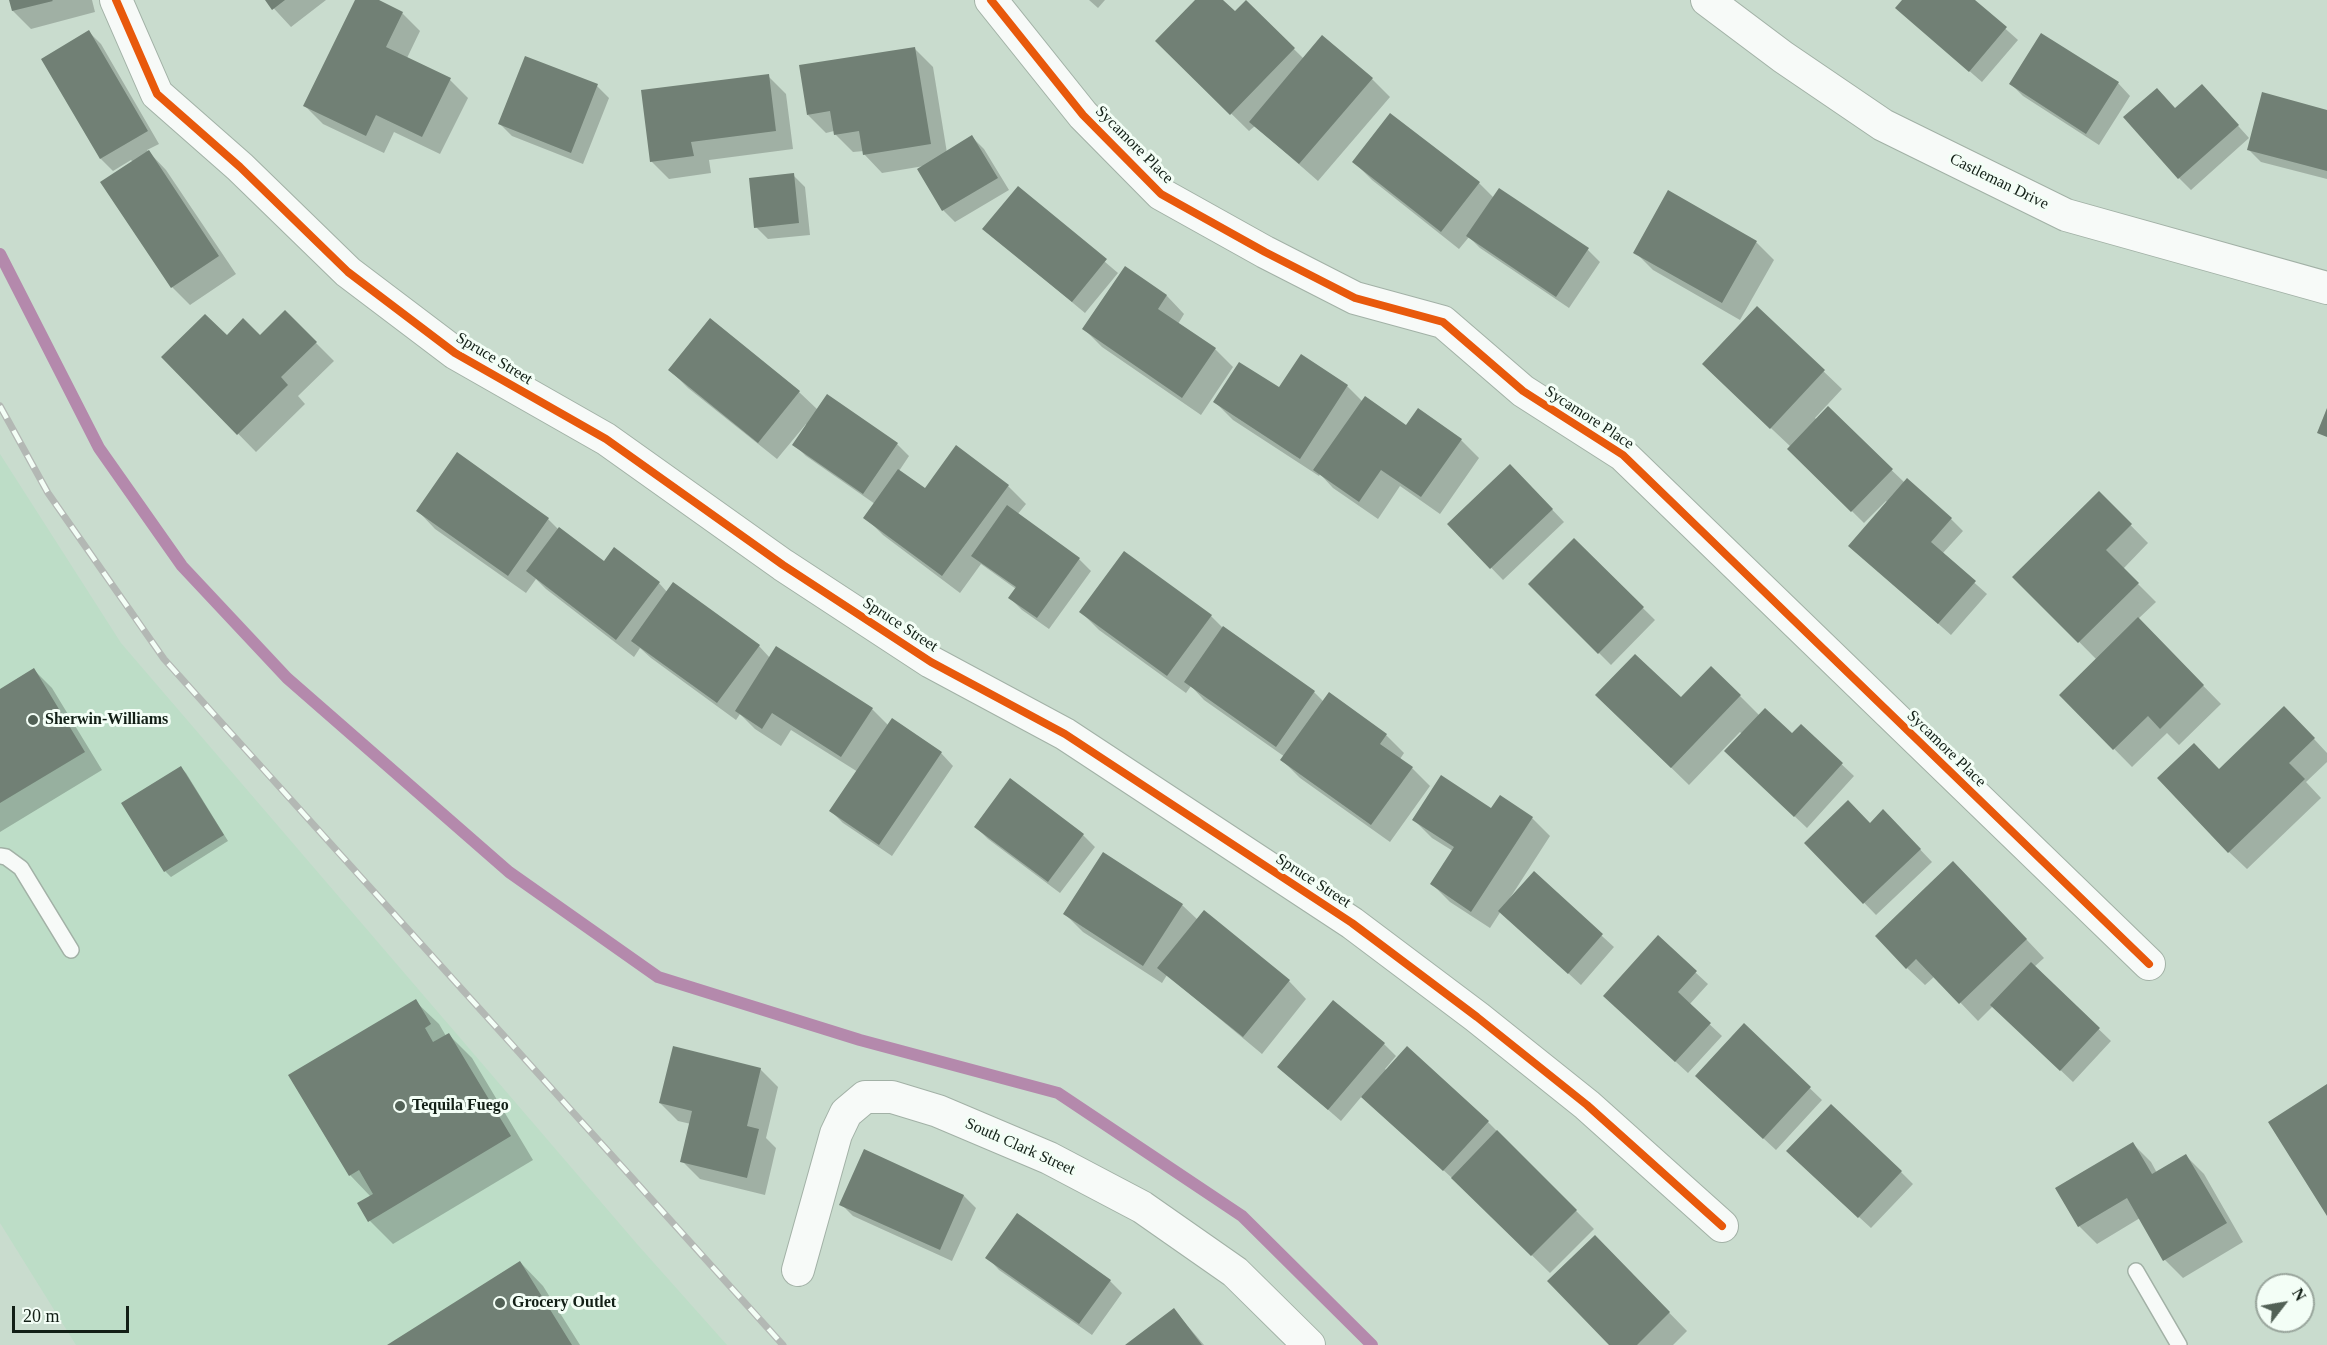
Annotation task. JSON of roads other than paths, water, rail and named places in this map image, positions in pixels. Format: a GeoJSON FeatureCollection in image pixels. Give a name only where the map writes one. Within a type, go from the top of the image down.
{"type":"FeatureCollection","features":[{"type":"Feature","properties":{"kind":"street","name":"Spruce Street"},"geometry":{"type":"LineString","coordinates":[[116,0],[157,94],[240,167],[348,273],[455,353],[606,439],[783,565],[931,662],[1065,734],[1352,922],[1477,1017],[1587,1105],[1722,1226]]}},
{"type":"Feature","properties":{"kind":"street","name":"Sycamore Place"},"geometry":{"type":"LineString","coordinates":[[991,0],[1083,115],[1161,194],[1265,252],[1355,298],[1443,322],[1523,391],[1623,455],[2149,964]]}},
{"type":"Feature","properties":{"kind":"street","name":"Castleman Drive"},"geometry":{"type":"LineString","coordinates":[[1707,0],[1783,57],[1883,125],[2066,215],[2327,288]]}},
{"type":"Feature","properties":{"kind":"street","name":"South Clark Street"},"geometry":{"type":"LineString","coordinates":[[798,1270],[836,1134],[846,1113],[865,1097],[892,1097],[938,1111],[1049,1158],[1142,1207],[1235,1272],[1310,1345]]}},
{"type":"Feature","properties":{"kind":"lane"},"geometry":{"type":"LineString","coordinates":[[0,856],[6,856],[21,868],[71,950]]}},
{"type":"Feature","properties":{"kind":"lane"},"geometry":{"type":"LineString","coordinates":[[2136,1271],[2179,1345]]}},
{"type":"Feature","properties":{"kind":"waterway"},"geometry":{"type":"LineString","coordinates":[[0,254],[99,448],[182,566],[287,678],[509,872],[658,977],[860,1040],[1058,1093],[1242,1216],[1372,1345]]}},
{"type":"Feature","properties":{"kind":"railway"},"geometry":{"type":"LineString","coordinates":[[0,406],[48,493],[164,659],[783,1345]]}},
{"type":"Feature","properties":{"kind":"place","name":"Sherwin-Williams"},"geometry":{"type":"Point","coordinates":[33,720]}},
{"type":"Feature","properties":{"kind":"place","name":"Tequila Fuego"},"geometry":{"type":"Point","coordinates":[400,1106]}},
{"type":"Feature","properties":{"kind":"place","name":"Grocery Outlet"},"geometry":{"type":"Point","coordinates":[500,1303]}}]}
